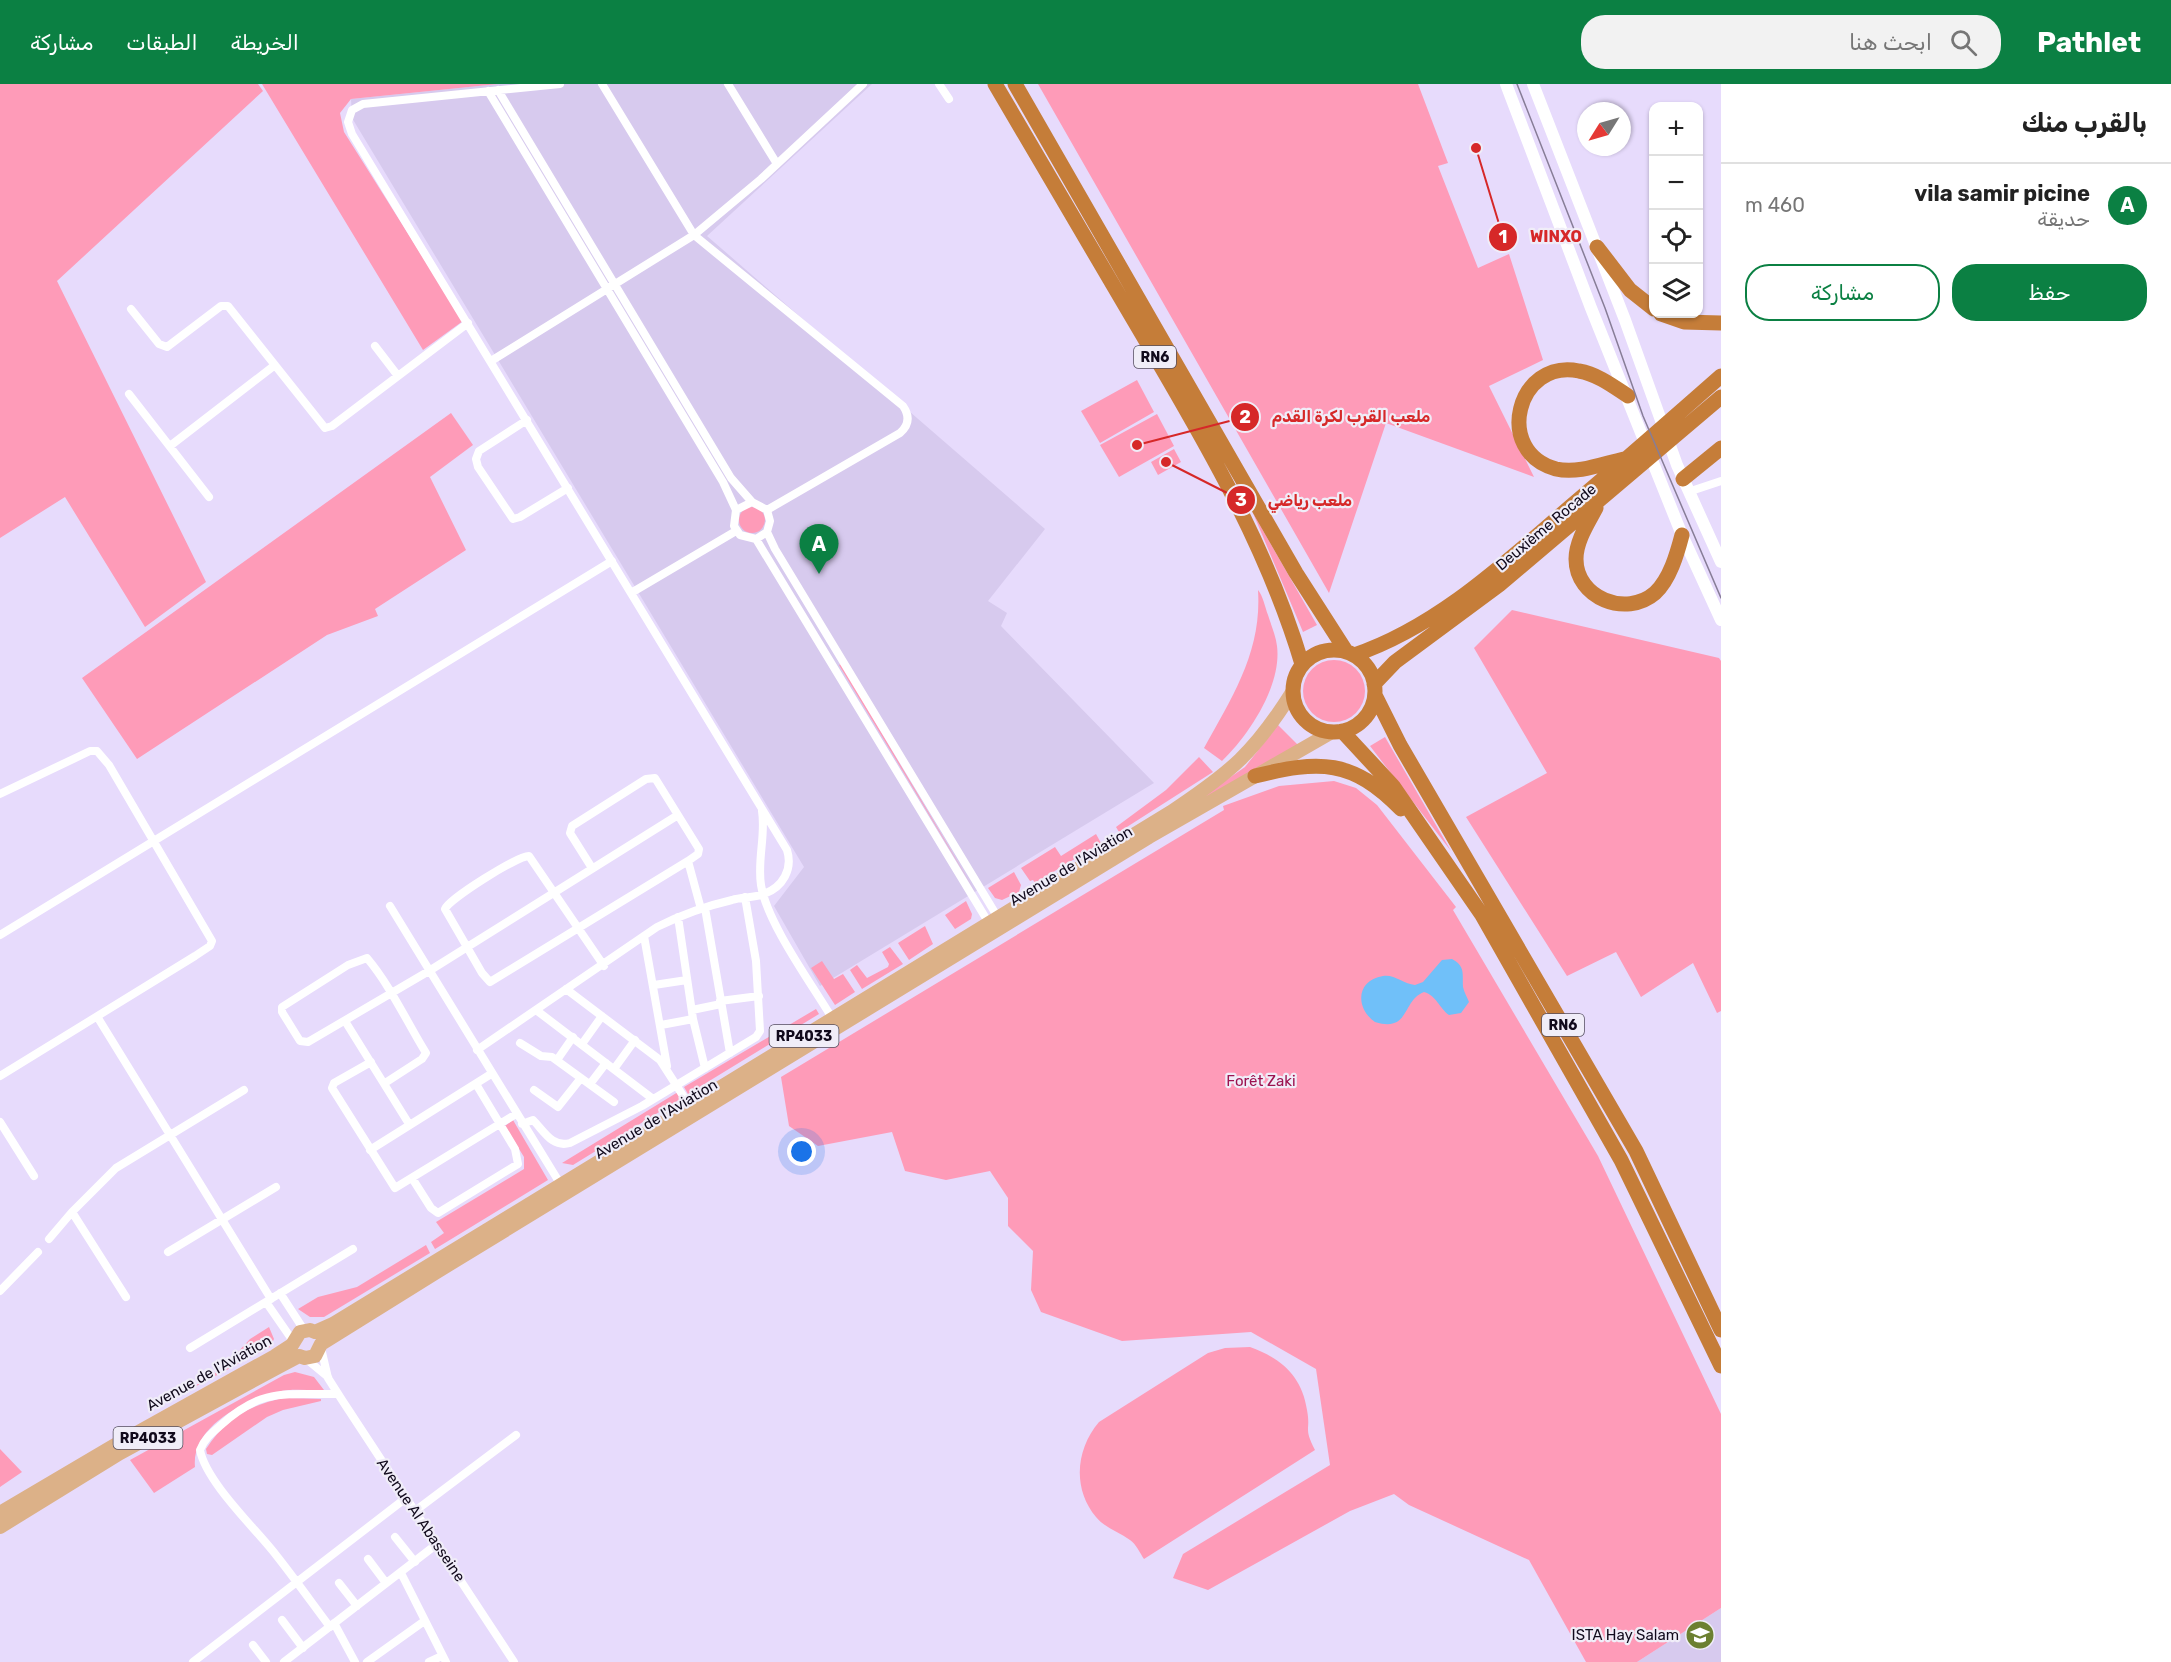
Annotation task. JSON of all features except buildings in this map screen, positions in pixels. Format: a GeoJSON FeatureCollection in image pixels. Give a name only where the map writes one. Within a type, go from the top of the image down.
{"type":"FeatureCollection","features":[{"type":"Feature","properties":{"kind":"highway","name":"RN6"},"geometry":{"type":"LineString","coordinates":[[995,84],[1207,448],[1266,564],[1302,664]]}},
{"type":"Feature","properties":{"kind":"highway","name":"RN6"},"geometry":{"type":"LineString","coordinates":[[1015,84],[1296,573],[1350,653],[1368,667],[1375,690],[1400,745],[1636,1151],[1721,1330]]}},
{"type":"Feature","properties":{"kind":"highway"},"geometry":{"type":"LineString","coordinates":[[1597,247],[1630,290],[1649,306]]}},
{"type":"Feature","properties":{"kind":"highway"},"geometry":{"type":"LineString","coordinates":[[1672,318],[1684,322],[1721,323]]}},
{"type":"Feature","properties":{"kind":"highway"},"geometry":{"type":"LineString","coordinates":[[1628,396],[1595,376],[1580,371],[1560,370],[1542,378],[1533,386],[1521,405],[1518,424],[1520,435],[1531,452],[1539,460],[1558,469],[1579,470],[1629,458]]}},
{"type":"Feature","properties":{"kind":"highway","name":"Deuxième Rocade"},"geometry":{"type":"LineString","coordinates":[[1350,653],[1383,644],[1440,611],[1511,558],[1721,376]]}},
{"type":"Feature","properties":{"kind":"highway","name":"Deuxième Rocade"},"geometry":{"type":"LineString","coordinates":[[1375,690],[1395,662],[1499,585],[1721,397]]}},
{"type":"Feature","properties":{"kind":"highway"},"geometry":{"type":"LineString","coordinates":[[1682,479],[1721,448]]}},
{"type":"Feature","properties":{"kind":"highway"},"geometry":{"type":"LineString","coordinates":[[1603,495],[1580,538],[1576,558],[1581,578],[1602,599],[1624,605],[1649,597],[1665,579],[1682,535]]}},
{"type":"Feature","properties":{"kind":"highway"},"geometry":{"type":"LineString","coordinates":[[1293,691],[1294,681],[1302,664],[1322,651],[1350,653]]}},
{"type":"Feature","properties":{"kind":"highway"},"geometry":{"type":"LineString","coordinates":[[1337,732],[1361,722],[1373,705],[1375,690]]}},
{"type":"Feature","properties":{"kind":"highway","name":"RN6"},"geometry":{"type":"LineString","coordinates":[[1293,691],[1298,711],[1304,719],[1312,726],[1337,732],[1378,766],[1436,845],[1482,915],[1621,1160],[1721,1366]]}},
{"type":"Feature","properties":{"kind":"highway"},"geometry":{"type":"LineString","coordinates":[[1255,776],[1315,767],[1345,769],[1360,775],[1385,793],[1436,845]]}},
{"type":"Feature","properties":{"kind":"main road"},"geometry":{"type":"LineString","coordinates":[[1506,84],[1591,309],[1638,419],[1682,535],[1721,620]]}},
{"type":"Feature","properties":{"kind":"main road"},"geometry":{"type":"LineString","coordinates":[[1533,84],[1597,247],[1682,479],[1721,562]]}},
{"type":"Feature","properties":{"kind":"main road","name":"Avenue de l'Aviation"},"geometry":{"type":"LineString","coordinates":[[315,1339],[996,925],[1171,812],[1230,771],[1266,733],[1293,691]]}},
{"type":"Feature","properties":{"kind":"main road","name":"Avenue de l'Aviation"},"geometry":{"type":"LineString","coordinates":[[0,1527],[120,1453],[298,1350],[832,1018],[1255,776],[1337,732]]}},
{"type":"Feature","properties":{"kind":"main road","name":"Avenue de l'Aviation"},"geometry":{"type":"LineString","coordinates":[[0,1513],[114,1445],[298,1350],[315,1356],[315,1339]]}},
{"type":"Feature","properties":{"kind":"street"},"geometry":{"type":"LineString","coordinates":[[477,1050],[604,966],[644,936],[678,917],[745,897],[763,895],[783,880],[787,873],[789,857],[491,360],[352,134],[348,122],[352,110],[363,104],[560,84]]}},
{"type":"Feature","properties":{"kind":"street"},"geometry":{"type":"LineString","coordinates":[[602,84],[694,235],[711,252],[903,406],[907,414],[907,423],[900,433],[767,510]]}},
{"type":"Feature","properties":{"kind":"street"},"geometry":{"type":"LineString","coordinates":[[728,84],[777,164]]}},
{"type":"Feature","properties":{"kind":"street"},"geometry":{"type":"LineString","coordinates":[[491,360],[694,235],[777,164],[863,84]]}},
{"type":"Feature","properties":{"kind":"street"},"geometry":{"type":"LineString","coordinates":[[939,84],[949,99]]}},
{"type":"Feature","properties":{"kind":"street"},"geometry":{"type":"LineString","coordinates":[[498,90],[610,287]]}},
{"type":"Feature","properties":{"kind":"street"},"geometry":{"type":"LineString","coordinates":[[488,91],[698,433],[736,510]]}},
{"type":"Feature","properties":{"kind":"street"},"geometry":{"type":"LineString","coordinates":[[131,309],[159,344],[167,347],[221,306],[226,305],[325,428],[468,323]]}},
{"type":"Feature","properties":{"kind":"street"},"geometry":{"type":"LineString","coordinates":[[375,346],[398,376]]}},
{"type":"Feature","properties":{"kind":"street"},"geometry":{"type":"LineString","coordinates":[[170,446],[275,365]]}},
{"type":"Feature","properties":{"kind":"street"},"geometry":{"type":"LineString","coordinates":[[129,394],[209,497]]}},
{"type":"Feature","properties":{"kind":"street"},"geometry":{"type":"LineString","coordinates":[[527,420],[479,452],[476,459],[478,467],[513,519],[520,518],[568,488]]}},
{"type":"Feature","properties":{"kind":"street"},"geometry":{"type":"LineString","coordinates":[[698,433],[730,478],[752,502],[767,510],[770,521],[767,532],[756,539],[745,538],[736,531],[733,520],[736,510],[752,502]]}},
{"type":"Feature","properties":{"kind":"street"},"geometry":{"type":"LineString","coordinates":[[1682,479],[1721,481]]}},
{"type":"Feature","properties":{"kind":"street"},"geometry":{"type":"LineString","coordinates":[[631,593],[736,531]]}},
{"type":"Feature","properties":{"kind":"street"},"geometry":{"type":"LineString","coordinates":[[767,532],[996,925]]}},
{"type":"Feature","properties":{"kind":"street"},"geometry":{"type":"LineString","coordinates":[[756,539],[996,925]]}},
{"type":"Feature","properties":{"kind":"street"},"geometry":{"type":"LineString","coordinates":[[0,935],[612,561]]}},
{"type":"Feature","properties":{"kind":"street"},"geometry":{"type":"LineString","coordinates":[[0,794],[43,771],[95,750],[109,765],[212,943],[98,1018],[0,1076]]}},
{"type":"Feature","properties":{"kind":"street"},"geometry":{"type":"LineString","coordinates":[[592,868],[570,830],[604,805],[653,777],[699,849],[698,854],[688,861],[577,929],[490,982],[445,909],[448,903],[527,855],[554,892],[577,929],[604,966]]}},
{"type":"Feature","properties":{"kind":"street"},"geometry":{"type":"LineString","coordinates":[[761,808],[763,828],[759,865],[763,895],[780,931],[832,1018]]}},
{"type":"Feature","properties":{"kind":"street"},"geometry":{"type":"LineString","coordinates":[[385,1083],[426,1055],[390,993],[368,959],[364,957],[281,1008],[303,1044],[345,1022],[390,993],[429,971],[678,815]]}},
{"type":"Feature","properties":{"kind":"street"},"geometry":{"type":"LineString","coordinates":[[688,861],[703,908],[730,1053]]}},
{"type":"Feature","properties":{"kind":"street"},"geometry":{"type":"LineString","coordinates":[[522,1124],[533,1120],[554,1142],[566,1144],[653,1099],[758,1034],[759,996],[755,951],[745,897]]}},
{"type":"Feature","properties":{"kind":"street"},"geometry":{"type":"LineString","coordinates":[[390,906],[561,1185]]}},
{"type":"Feature","properties":{"kind":"street"},"geometry":{"type":"LineString","coordinates":[[678,917],[693,1014],[705,1068]]}},
{"type":"Feature","properties":{"kind":"street"},"geometry":{"type":"LineString","coordinates":[[644,936],[667,1067]]}},
{"type":"Feature","properties":{"kind":"street"},"geometry":{"type":"LineString","coordinates":[[654,985],[687,980]]}},
{"type":"Feature","properties":{"kind":"street"},"geometry":{"type":"LineString","coordinates":[[566,989],[635,1040],[667,1067],[689,1105]]}},
{"type":"Feature","properties":{"kind":"street"},"geometry":{"type":"LineString","coordinates":[[661,1025],[721,1003],[759,996]]}},
{"type":"Feature","properties":{"kind":"street"},"geometry":{"type":"LineString","coordinates":[[536,1010],[653,1099]]}},
{"type":"Feature","properties":{"kind":"street"},"geometry":{"type":"LineString","coordinates":[[582,1044],[602,1016]]}},
{"type":"Feature","properties":{"kind":"street","name":"Avenue Al Abasseine"},"geometry":{"type":"LineString","coordinates":[[98,1018],[298,1350],[328,1378]]}},
{"type":"Feature","properties":{"kind":"street"},"geometry":{"type":"LineString","coordinates":[[345,1022],[410,1124]]}},
{"type":"Feature","properties":{"kind":"street"},"geometry":{"type":"LineString","coordinates":[[557,1060],[573,1037]]}},
{"type":"Feature","properties":{"kind":"street"},"geometry":{"type":"LineString","coordinates":[[614,1069],[635,1040]]}},
{"type":"Feature","properties":{"kind":"street"},"geometry":{"type":"LineString","coordinates":[[520,1043],[541,1056],[548,1055],[557,1060],[614,1102]]}},
{"type":"Feature","properties":{"kind":"street"},"geometry":{"type":"LineString","coordinates":[[371,1062],[332,1087],[394,1188],[516,1114]]}},
{"type":"Feature","properties":{"kind":"street"},"geometry":{"type":"LineString","coordinates":[[590,1084],[606,1063]]}},
{"type":"Feature","properties":{"kind":"street"},"geometry":{"type":"LineString","coordinates":[[370,1150],[491,1074]]}},
{"type":"Feature","properties":{"kind":"street"},"geometry":{"type":"LineString","coordinates":[[534,1090],[558,1107],[581,1078]]}},
{"type":"Feature","properties":{"kind":"street"},"geometry":{"type":"LineString","coordinates":[[412,1179],[436,1213],[455,1204],[518,1164],[515,1149],[476,1084]]}},
{"type":"Feature","properties":{"kind":"street"},"geometry":{"type":"LineString","coordinates":[[49,1239],[72,1212],[116,1168],[244,1090]]}},
{"type":"Feature","properties":{"kind":"street"},"geometry":{"type":"LineString","coordinates":[[0,1122],[34,1176]]}},
{"type":"Feature","properties":{"kind":"street"},"geometry":{"type":"LineString","coordinates":[[168,1252],[276,1187]]}},
{"type":"Feature","properties":{"kind":"street"},"geometry":{"type":"LineString","coordinates":[[72,1212],[126,1297]]}},
{"type":"Feature","properties":{"kind":"street"},"geometry":{"type":"LineString","coordinates":[[190,1348],[353,1249]]}},
{"type":"Feature","properties":{"kind":"street"},"geometry":{"type":"LineString","coordinates":[[0,1291],[38,1252]]}},
{"type":"Feature","properties":{"kind":"street","name":"Avenue Al Abasseine"},"geometry":{"type":"LineString","coordinates":[[280,1293],[315,1339],[328,1378],[338,1394],[514,1662]]}},
{"type":"Feature","properties":{"kind":"street"},"geometry":{"type":"LineString","coordinates":[[338,1394],[277,1394],[260,1398],[230,1417],[201,1446],[202,1457],[215,1480],[332,1625],[355,1662]]}},
{"type":"Feature","properties":{"kind":"street"},"geometry":{"type":"LineString","coordinates":[[415,1511],[516,1435]]}},
{"type":"Feature","properties":{"kind":"street"},"geometry":{"type":"LineString","coordinates":[[193,1662],[406,1498]]}},
{"type":"Feature","properties":{"kind":"street"},"geometry":{"type":"LineString","coordinates":[[395,1537],[415,1562]]}},
{"type":"Feature","properties":{"kind":"street"},"geometry":{"type":"LineString","coordinates":[[284,1662],[299,1654],[332,1625],[437,1544]]}},
{"type":"Feature","properties":{"kind":"street"},"geometry":{"type":"LineString","coordinates":[[368,1559],[386,1583]]}},
{"type":"Feature","properties":{"kind":"street"},"geometry":{"type":"LineString","coordinates":[[401,1573],[423,1622],[444,1659],[429,1662]]}},
{"type":"Feature","properties":{"kind":"street"},"geometry":{"type":"LineString","coordinates":[[339,1583],[357,1606]]}},
{"type":"Feature","properties":{"kind":"street"},"geometry":{"type":"LineString","coordinates":[[282,1620],[299,1654]]}},
{"type":"Feature","properties":{"kind":"street"},"geometry":{"type":"LineString","coordinates":[[367,1662],[423,1622]]}},
{"type":"Feature","properties":{"kind":"street"},"geometry":{"type":"LineString","coordinates":[[253,1645],[266,1662]]}},
{"type":"Feature","properties":{"kind":"shaded area"},"geometry":{"type":"Polygon","coordinates":[[[498,84],[872,84],[707,236],[1045,529],[988,601],[1007,613],[1001,626],[1154,783],[820,986],[774,906],[804,867],[352,118],[351,99],[498,84]]]}},
{"type":"Feature","properties":{"kind":"shaded area","name":"ISTA Hay Salam"},"geometry":{"type":"Polygon","coordinates":[[[1721,1608],[1721,1662],[1637,1662],[1721,1608]]]}},
{"type":"Feature","properties":{"kind":"green space"},"geometry":{"type":"Polygon","coordinates":[[[0,84],[258,84],[263,91],[57,281],[206,582],[145,627],[65,497],[0,538],[0,84]]]}},
{"type":"Feature","properties":{"kind":"green space"},"geometry":{"type":"Polygon","coordinates":[[[262,84],[498,84],[351,99],[340,113],[344,132],[463,321],[423,350],[262,84]]]}},
{"type":"Feature","properties":{"kind":"green space"},"geometry":{"type":"Polygon","coordinates":[[[1038,84],[1418,84],[1448,163],[1438,166],[1478,268],[1509,254],[1543,360],[1489,386],[1534,477],[1386,423],[1329,593],[1038,84]]]}},
{"type":"Feature","properties":{"kind":"green space"},"geometry":{"type":"Polygon","coordinates":[[[1137,380],[1154,412],[1100,443],[1081,411],[1137,380]]]}},
{"type":"Feature","properties":{"kind":"green space"},"geometry":{"type":"Polygon","coordinates":[[[451,413],[473,445],[430,477],[466,550],[375,609],[378,616],[327,635],[137,759],[82,678],[451,413]]]}},
{"type":"Feature","properties":{"kind":"green space"},"geometry":{"type":"Polygon","coordinates":[[[1157,414],[1174,446],[1119,477],[1100,445],[1157,414]]]}},
{"type":"Feature","properties":{"kind":"green space"},"geometry":{"type":"Polygon","coordinates":[[[1174,449],[1181,462],[1158,475],[1151,462],[1174,449]]]}},
{"type":"Feature","properties":{"kind":"green space"},"geometry":{"type":"Polygon","coordinates":[[[752,507],[761,511],[765,520],[761,529],[752,533],[743,529],[739,520],[743,511],[752,507]]]}},
{"type":"Feature","properties":{"kind":"green space"},"geometry":{"type":"Polygon","coordinates":[[[1253,513],[1317,625],[1303,632],[1253,513]]]}},
{"type":"Feature","properties":{"kind":"green space"},"geometry":{"type":"Polygon","coordinates":[[[1258,590],[1275,634],[1277,661],[1274,677],[1269,693],[1253,723],[1222,761],[1204,748],[1235,691],[1250,653],[1258,612],[1258,590]]]}},
{"type":"Feature","properties":{"kind":"green space"},"geometry":{"type":"Polygon","coordinates":[[[1512,610],[1719,658],[1721,661],[1721,1011],[1717,1013],[1693,963],[1641,997],[1616,952],[1567,976],[1466,817],[1547,773],[1474,648],[1512,610]]]}},
{"type":"Feature","properties":{"kind":"green space"},"geometry":{"type":"Polygon","coordinates":[[[1328,660],[1340,660],[1356,669],[1363,679],[1365,691],[1363,703],[1356,713],[1340,722],[1328,722],[1317,717],[1308,708],[1303,697],[1303,685],[1308,674],[1317,665],[1328,660]]]}},
{"type":"Feature","properties":{"kind":"green space"},"geometry":{"type":"Polygon","coordinates":[[[841,664],[976,893],[839,665],[841,664]]]}},
{"type":"Feature","properties":{"kind":"green space"},"geometry":{"type":"Polygon","coordinates":[[[1278,725],[1298,745],[1198,804],[1196,801],[1245,767],[1278,725]]]}},
{"type":"Feature","properties":{"kind":"green space"},"geometry":{"type":"Polygon","coordinates":[[[1385,737],[1451,851],[1370,746],[1385,737]]]}},
{"type":"Feature","properties":{"kind":"green space"},"geometry":{"type":"Polygon","coordinates":[[[1199,757],[1213,772],[1119,832],[1116,827],[1166,790],[1199,757]]]}},
{"type":"Feature","properties":{"kind":"green space","name":"Forêt Zaki"},"geometry":{"type":"Polygon","coordinates":[[[1334,781],[1356,788],[1377,805],[1456,907],[1453,910],[1598,1156],[1721,1414],[1721,1608],[1637,1662],[1586,1662],[1529,1560],[1409,1505],[1394,1494],[1350,1511],[1208,1590],[1173,1578],[1183,1554],[1330,1465],[1316,1369],[1251,1332],[1122,1341],[1041,1312],[1031,1290],[1033,1251],[1008,1226],[1008,1198],[990,1171],[946,1180],[905,1171],[892,1132],[818,1146],[789,1126],[781,1077],[1224,810],[1223,806],[1279,786],[1334,781]]]}},
{"type":"Feature","properties":{"kind":"green space"},"geometry":{"type":"Polygon","coordinates":[[[1096,834],[1101,843],[1035,883],[1033,880],[1030,881],[1021,868],[1055,847],[1061,856],[1096,834]]]}},
{"type":"Feature","properties":{"kind":"green space"},"geometry":{"type":"Polygon","coordinates":[[[1014,872],[1021,885],[1019,892],[1002,900],[995,898],[988,888],[1014,872]]]}},
{"type":"Feature","properties":{"kind":"green space"},"geometry":{"type":"Polygon","coordinates":[[[966,901],[972,914],[971,919],[955,929],[945,915],[966,901]]]}},
{"type":"Feature","properties":{"kind":"green space"},"geometry":{"type":"Polygon","coordinates":[[[925,926],[933,944],[909,960],[898,943],[925,926]]]}},
{"type":"Feature","properties":{"kind":"green space"},"geometry":{"type":"Polygon","coordinates":[[[890,947],[903,964],[862,989],[850,970],[857,965],[867,978],[888,967],[889,964],[882,952],[890,947]]]}},
{"type":"Feature","properties":{"kind":"green space"},"geometry":{"type":"Polygon","coordinates":[[[822,961],[834,979],[843,974],[855,992],[835,1005],[811,968],[822,961]]]}},
{"type":"Feature","properties":{"kind":"green space"},"geometry":{"type":"Polygon","coordinates":[[[816,1009],[819,1014],[688,1094],[684,1087],[816,1009]]]}},
{"type":"Feature","properties":{"kind":"green space"},"geometry":{"type":"Polygon","coordinates":[[[678,1092],[682,1098],[573,1165],[562,1163],[678,1092]]]}},
{"type":"Feature","properties":{"kind":"green space"},"geometry":{"type":"Polygon","coordinates":[[[513,1120],[548,1180],[435,1249],[431,1242],[444,1233],[436,1222],[524,1169],[524,1157],[505,1126],[513,1120]]]}},
{"type":"Feature","properties":{"kind":"green space"},"geometry":{"type":"Polygon","coordinates":[[[426,1245],[430,1253],[324,1317],[310,1317],[298,1309],[318,1297],[357,1287],[426,1245]]]}},
{"type":"Feature","properties":{"kind":"green space"},"geometry":{"type":"Polygon","coordinates":[[[269,1327],[274,1339],[270,1347],[185,1392],[222,1369],[250,1339],[269,1327]]]}},
{"type":"Feature","properties":{"kind":"green space"},"geometry":{"type":"Polygon","coordinates":[[[1250,1347],[1280,1363],[1295,1378],[1304,1398],[1308,1417],[1308,1433],[1315,1450],[1144,1559],[1132,1542],[1104,1524],[1088,1506],[1080,1481],[1085,1444],[1099,1422],[1208,1353],[1225,1348],[1250,1347]]]}},
{"type":"Feature","properties":{"kind":"green space"},"geometry":{"type":"Polygon","coordinates":[[[295,1372],[314,1377],[324,1390],[283,1391],[250,1401],[236,1409],[222,1418],[201,1440],[196,1453],[195,1467],[154,1493],[130,1460],[284,1375],[295,1372]]]}},
{"type":"Feature","properties":{"kind":"green space"},"geometry":{"type":"Polygon","coordinates":[[[283,1398],[321,1399],[321,1401],[283,1410],[267,1417],[212,1455],[207,1454],[206,1449],[230,1421],[249,1409],[283,1398]]]}},
{"type":"Feature","properties":{"kind":"green space"},"geometry":{"type":"Polygon","coordinates":[[[0,1449],[22,1472],[0,1487],[0,1449]]]}},
{"type":"Feature","properties":{"kind":"water"},"geometry":{"type":"Polygon","coordinates":[[[1452,959],[1461,968],[1463,987],[1469,1002],[1461,1013],[1449,1015],[1432,996],[1424,992],[1417,996],[1400,1019],[1394,1023],[1375,1022],[1368,1016],[1361,995],[1368,983],[1387,976],[1415,985],[1423,982],[1442,960],[1452,959]]]}},
{"type":"Feature","properties":{"kind":"tram line"},"geometry":{"type":"LineString","coordinates":[[1517,84],[1605,308],[1643,416],[1721,598]]}},
{"type":"Feature","properties":{"kind":"place","name":"WINXO"},"geometry":{"type":"Point","coordinates":[1476,148]}},
{"type":"Feature","properties":{"kind":"place","name":"ملعب القرب لكرة القدم"},"geometry":{"type":"Point","coordinates":[1137,445]}},
{"type":"Feature","properties":{"kind":"place","name":"ملعب رياضي"},"geometry":{"type":"Point","coordinates":[1166,462]}},
{"type":"Feature","properties":{"kind":"place","name":"vila samir picine"},"geometry":{"type":"Point","coordinates":[819,574]}},
{"type":"Feature","properties":{"kind":"place","name":"ISTA Hay Salam"},"geometry":{"type":"Point","coordinates":[1700,1635]}}]}
